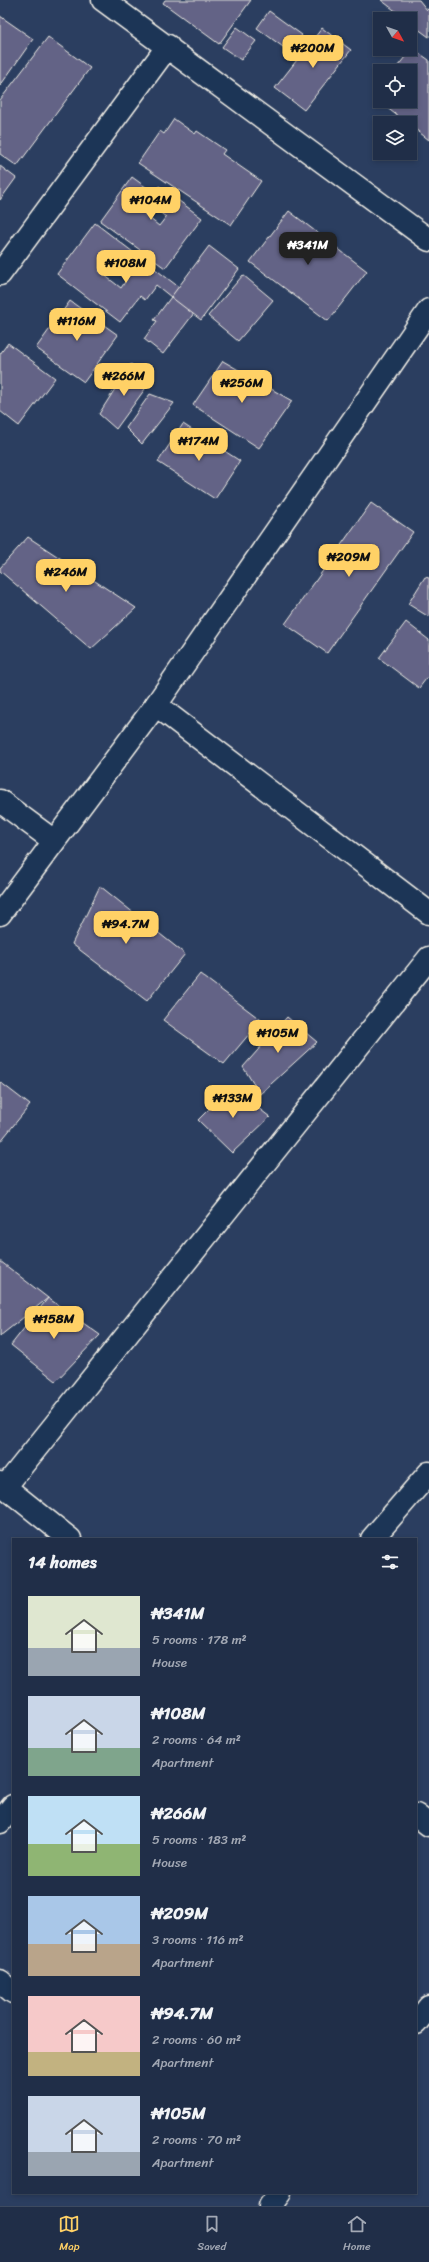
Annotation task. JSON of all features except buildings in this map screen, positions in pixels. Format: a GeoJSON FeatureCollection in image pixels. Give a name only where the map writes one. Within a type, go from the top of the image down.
{"type":"FeatureCollection","features":[{"type":"Feature","properties":{"kind":"street"},"geometry":{"type":"LineString","coordinates":[[115,3],[168,46],[429,240]]}},
{"type":"Feature","properties":{"kind":"street"},"geometry":{"type":"LineString","coordinates":[[0,274],[168,46]]}},
{"type":"Feature","properties":{"kind":"street"},"geometry":{"type":"LineString","coordinates":[[0,914],[156,705],[429,310]]}},
{"type":"Feature","properties":{"kind":"street"},"geometry":{"type":"LineString","coordinates":[[156,705],[429,913]]}},
{"type":"Feature","properties":{"kind":"street"},"geometry":{"type":"LineString","coordinates":[[0,801],[54,841]]}},
{"type":"Feature","properties":{"kind":"street"},"geometry":{"type":"LineString","coordinates":[[69,1538],[2,1485],[429,958]]}},
{"type":"Feature","properties":{"kind":"street"},"geometry":{"type":"LineString","coordinates":[[373,1538],[429,1473]]}},
{"type":"Feature","properties":{"kind":"street"},"geometry":{"type":"LineString","coordinates":[[0,1822],[12,1807]]}},
{"type":"Feature","properties":{"kind":"street"},"geometry":{"type":"LineString","coordinates":[[417,1816],[429,1825]]}},
{"type":"Feature","properties":{"kind":"street"},"geometry":{"type":"LineString","coordinates":[[0,1981],[12,1991]]}},
{"type":"Feature","properties":{"kind":"street"},"geometry":{"type":"LineString","coordinates":[[417,2022],[429,2007]]}}]}
